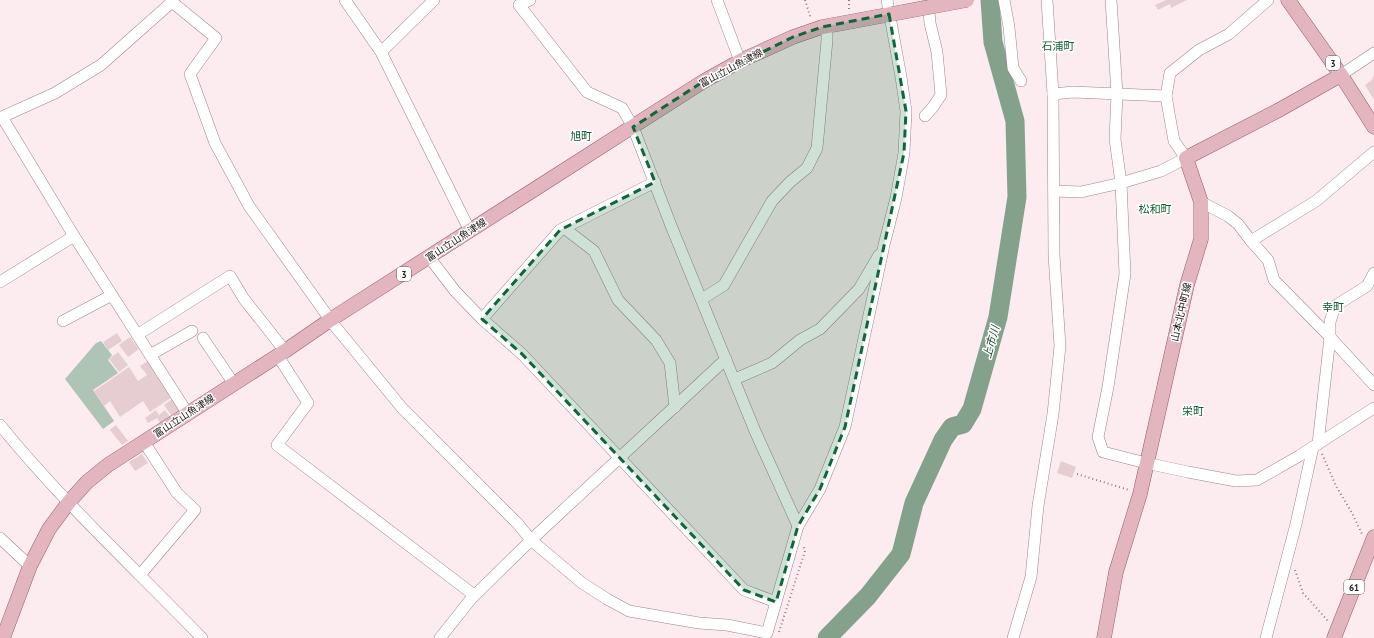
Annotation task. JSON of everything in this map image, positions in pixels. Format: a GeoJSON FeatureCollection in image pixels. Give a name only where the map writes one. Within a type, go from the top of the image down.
{"type":"FeatureCollection","features":[{"type":"Feature","properties":{"kind":"main road","name":"富山立山魚津線"},"geometry":{"type":"LineString","coordinates":[[4,629],[30,566],[49,529],[69,502],[87,482],[144,442],[281,354],[330,320],[704,81],[740,62],[793,37],[820,28],[967,0]]}},
{"type":"Feature","properties":{"kind":"main road","name":"3"},"geometry":{"type":"LineString","coordinates":[[1288,0],[1341,75],[1374,127]]}},
{"type":"Feature","properties":{"kind":"main road"},"geometry":{"type":"LineString","coordinates":[[1186,158],[1279,110],[1341,75]]}},
{"type":"Feature","properties":{"kind":"main road","name":"山本北中町線"},"geometry":{"type":"LineString","coordinates":[[1104,638],[1116,572],[1140,494],[1187,285],[1200,238],[1201,202],[1186,158]]}},
{"type":"Feature","properties":{"kind":"main road","name":"61"},"geometry":{"type":"LineString","coordinates":[[1335,635],[1372,543]]}},
{"type":"Feature","properties":{"kind":"street"},"geometry":{"type":"LineString","coordinates":[[345,0],[381,52],[470,231]]}},
{"type":"Feature","properties":{"kind":"street"},"geometry":{"type":"LineString","coordinates":[[381,52],[434,0]]}},
{"type":"Feature","properties":{"kind":"street"},"geometry":{"type":"LineString","coordinates":[[530,0],[519,5],[587,92],[622,108],[633,127],[672,228],[755,430],[798,526]]}},
{"type":"Feature","properties":{"kind":"street"},"geometry":{"type":"LineString","coordinates":[[717,0],[740,62]]}},
{"type":"Feature","properties":{"kind":"street"},"geometry":{"type":"LineString","coordinates":[[188,414],[74,236],[2,117],[54,93],[101,65],[172,2],[216,38],[190,74],[215,143],[249,206],[330,320],[402,408],[518,524],[531,540],[582,583],[607,599],[629,611],[687,621],[727,625],[767,633],[798,526],[820,489],[845,427],[884,245],[896,198],[904,153],[906,111],[887,0]]}},
{"type":"Feature","properties":{"kind":"street"},"geometry":{"type":"LineString","coordinates":[[925,116],[941,95],[937,52],[930,23],[928,0]]}},
{"type":"Feature","properties":{"kind":"street"},"geometry":{"type":"LineString","coordinates":[[1004,0],[1009,27],[1013,68],[1021,81]]}},
{"type":"Feature","properties":{"kind":"street"},"geometry":{"type":"LineString","coordinates":[[1014,638],[1031,577],[1038,506],[1057,379],[1060,346],[1054,255],[1053,94],[1047,0]]}},
{"type":"Feature","properties":{"kind":"street"},"geometry":{"type":"LineString","coordinates":[[1111,0],[1117,94],[1115,139],[1121,183],[1125,274],[1108,387],[1098,437],[1104,452],[1146,464],[1236,481],[1257,480],[1374,408]]}},
{"type":"Feature","properties":{"kind":"street"},"geometry":{"type":"LineString","coordinates":[[1054,191],[1081,192],[1121,183],[1161,171],[1186,158],[1174,140],[1166,96],[1170,73],[1199,50],[1229,34],[1268,0]]}},
{"type":"Feature","properties":{"kind":"street"},"geometry":{"type":"LineString","coordinates":[[702,299],[724,285],[772,201],[806,168],[817,148],[827,40],[820,28]]}},
{"type":"Feature","properties":{"kind":"street"},"geometry":{"type":"LineString","coordinates":[[1341,75],[1374,53]]}},
{"type":"Feature","properties":{"kind":"street"},"geometry":{"type":"LineString","coordinates":[[1053,94],[1073,92],[1166,96]]}},
{"type":"Feature","properties":{"kind":"street"},"geometry":{"type":"LineString","coordinates":[[1250,241],[1316,201],[1374,152]]}},
{"type":"Feature","properties":{"kind":"street"},"geometry":{"type":"LineString","coordinates":[[482,319],[560,230],[655,182]]}},
{"type":"Feature","properties":{"kind":"street"},"geometry":{"type":"LineString","coordinates":[[1201,202],[1228,216],[1238,224],[1250,241],[1268,260],[1274,280],[1330,337],[1374,385]]}},
{"type":"Feature","properties":{"kind":"street"},"geometry":{"type":"LineString","coordinates":[[564,228],[594,251],[618,300],[656,340],[670,362],[674,407]]}},
{"type":"Feature","properties":{"kind":"street"},"geometry":{"type":"LineString","coordinates":[[0,282],[74,236]]}},
{"type":"Feature","properties":{"kind":"street"},"geometry":{"type":"LineString","coordinates":[[735,379],[772,363],[800,340],[820,329],[859,289],[884,245]]}},
{"type":"Feature","properties":{"kind":"street"},"geometry":{"type":"LineString","coordinates":[[429,257],[455,291],[482,319],[522,354],[744,590],[776,602]]}},
{"type":"Feature","properties":{"kind":"street"},"geometry":{"type":"LineString","coordinates":[[137,335],[230,276],[281,354],[308,403],[277,445],[474,595]]}},
{"type":"Feature","properties":{"kind":"street"},"geometry":{"type":"LineString","coordinates":[[1266,638],[1316,445],[1330,337],[1330,322],[1335,306],[1367,286],[1372,280]]}},
{"type":"Feature","properties":{"kind":"street"},"geometry":{"type":"LineString","coordinates":[[63,321],[112,295]]}},
{"type":"Feature","properties":{"kind":"street"},"geometry":{"type":"LineString","coordinates":[[150,355],[192,331]]}},
{"type":"Feature","properties":{"kind":"street"},"geometry":{"type":"LineString","coordinates":[[203,338],[234,384]]}},
{"type":"Feature","properties":{"kind":"street"},"geometry":{"type":"LineString","coordinates":[[440,638],[474,595],[726,359]]}},
{"type":"Feature","properties":{"kind":"street"},"geometry":{"type":"LineString","coordinates":[[0,425],[22,452],[69,502],[202,638]]}},
{"type":"Feature","properties":{"kind":"street"},"geometry":{"type":"LineString","coordinates":[[140,575],[195,510],[177,493],[144,442]]}},
{"type":"Feature","properties":{"kind":"street"},"geometry":{"type":"LineString","coordinates":[[0,538],[30,566]]}},
{"type":"Feature","properties":{"kind":"path"},"geometry":{"type":"LineString","coordinates":[[805,0],[820,28]]}},
{"type":"Feature","properties":{"kind":"path"},"geometry":{"type":"LineString","coordinates":[[1316,445],[1336,486],[1372,543]]}},
{"type":"Feature","properties":{"kind":"path"},"geometry":{"type":"LineString","coordinates":[[1077,474],[1140,494]]}},
{"type":"Feature","properties":{"kind":"path"},"geometry":{"type":"LineString","coordinates":[[1288,552],[1303,593],[1335,635]]}},
{"type":"Feature","properties":{"kind":"highlighted area"},"geometry":{"type":"Polygon","coordinates":[[[889,14],[906,111],[904,153],[845,427],[820,489],[798,526],[776,602],[744,590],[522,354],[482,319],[560,230],[655,182],[633,127],[704,81],[793,37],[822,27],[889,14]]]}},
{"type":"Feature","properties":{"kind":"green space"},"geometry":{"type":"Polygon","coordinates":[[[101,341],[112,355],[108,360],[118,373],[93,390],[114,421],[103,429],[65,379],[96,343],[101,341]]]}},
{"type":"Feature","properties":{"kind":"building"},"geometry":{"type":"Polygon","coordinates":[[[1166,0],[1187,0],[1171,8],[1170,4],[1158,10],[1155,5],[1166,0]]]}},
{"type":"Feature","properties":{"kind":"building"},"geometry":{"type":"Polygon","coordinates":[[[1374,74],[1374,100],[1365,85],[1372,80],[1374,74]]]}},
{"type":"Feature","properties":{"kind":"building"},"geometry":{"type":"Polygon","coordinates":[[[117,333],[122,341],[108,350],[103,342],[117,333]]]}},
{"type":"Feature","properties":{"kind":"building"},"geometry":{"type":"Polygon","coordinates":[[[130,337],[139,349],[128,357],[119,345],[130,337]]]}},
{"type":"Feature","properties":{"kind":"building"},"geometry":{"type":"Polygon","coordinates":[[[118,352],[128,365],[119,372],[109,359],[118,352]]]}},
{"type":"Feature","properties":{"kind":"building"},"geometry":{"type":"Polygon","coordinates":[[[148,361],[172,397],[150,412],[143,401],[120,417],[110,401],[104,406],[94,391],[129,367],[138,381],[147,375],[140,366],[148,361]]]}},
{"type":"Feature","properties":{"kind":"building"},"geometry":{"type":"Polygon","coordinates":[[[172,399],[179,410],[171,415],[164,405],[172,399]]]}},
{"type":"Feature","properties":{"kind":"building"},"geometry":{"type":"Polygon","coordinates":[[[156,410],[159,415],[165,410],[170,417],[160,423],[157,418],[148,423],[145,418],[156,410]]]}},
{"type":"Feature","properties":{"kind":"building"},"geometry":{"type":"Polygon","coordinates":[[[116,425],[128,441],[122,445],[110,430],[116,425]]]}},
{"type":"Feature","properties":{"kind":"building"},"geometry":{"type":"Polygon","coordinates":[[[142,454],[148,463],[135,471],[129,462],[142,454]]]}},
{"type":"Feature","properties":{"kind":"building"},"geometry":{"type":"Polygon","coordinates":[[[1061,461],[1076,467],[1072,478],[1057,473],[1061,461]]]}},
{"type":"Feature","properties":{"kind":"waterway","name":"上市川"},"geometry":{"type":"LineString","coordinates":[[827,638],[868,596],[901,554],[914,503],[943,440],[952,427],[963,424],[972,409],[998,317],[1017,197],[1015,121],[993,42],[990,0]]}},
{"type":"Feature","properties":{"kind":"district","name":"石浦町"},"geometry":{"type":"Point","coordinates":[1058,46]}},
{"type":"Feature","properties":{"kind":"district","name":"旭町"},"geometry":{"type":"Point","coordinates":[581,136]}},
{"type":"Feature","properties":{"kind":"district","name":"松和町"},"geometry":{"type":"Point","coordinates":[1155,209]}},
{"type":"Feature","properties":{"kind":"district","name":"幸町"},"geometry":{"type":"Point","coordinates":[1333,307]}},
{"type":"Feature","properties":{"kind":"district","name":"栄町"},"geometry":{"type":"Point","coordinates":[1193,411]}}]}
